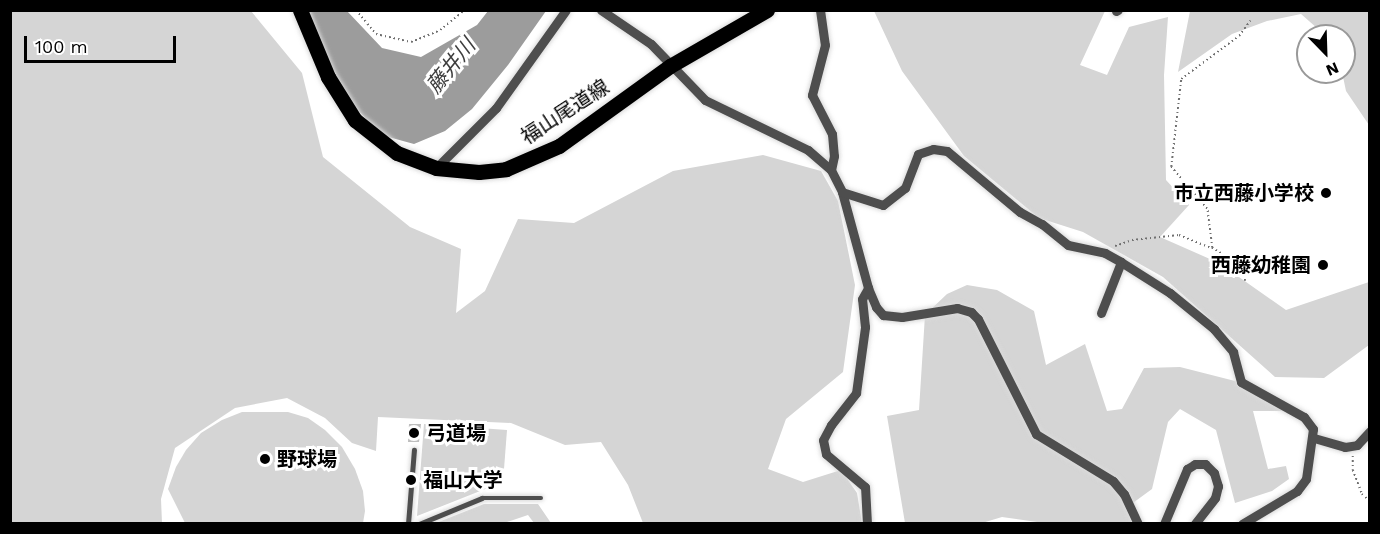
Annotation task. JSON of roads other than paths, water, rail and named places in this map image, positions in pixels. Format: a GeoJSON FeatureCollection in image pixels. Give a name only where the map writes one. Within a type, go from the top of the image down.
{"type":"FeatureCollection","features":[{"type":"Feature","properties":{"kind":"main road","name":"福山尾道線"},"geometry":{"type":"LineString","coordinates":[[300,10],[328,77],[355,120],[397,153],[436,168],[479,172],[506,169],[534,159],[559,146],[670,66],[767,10]]}},
{"type":"Feature","properties":{"kind":"street"},"geometry":{"type":"LineString","coordinates":[[436,168],[496,108],[566,10]]}},
{"type":"Feature","properties":{"kind":"street"},"geometry":{"type":"LineString","coordinates":[[601,10],[651,44],[705,100],[808,150],[831,170],[842,192],[868,288],[876,307],[883,315],[902,317],[957,308],[971,312],[978,319],[1036,434],[1113,481],[1124,494],[1138,524]]}},
{"type":"Feature","properties":{"kind":"street"},"geometry":{"type":"LineString","coordinates":[[820,10],[825,45],[812,95],[832,134],[834,156],[831,170]]}},
{"type":"Feature","properties":{"kind":"street"},"geometry":{"type":"LineString","coordinates":[[842,192],[883,205],[905,188],[918,154],[933,149],[947,151],[1020,212],[1042,224],[1068,245],[1105,254],[1121,262],[1170,293],[1214,329],[1233,352],[1241,382],[1304,417],[1313,429],[1314,438],[1306,479],[1297,491],[1242,524]]}},
{"type":"Feature","properties":{"kind":"street"},"geometry":{"type":"LineString","coordinates":[[1101,313],[1121,262]]}},
{"type":"Feature","properties":{"kind":"street"},"geometry":{"type":"LineString","coordinates":[[867,524],[865,487],[826,454],[823,440],[831,425],[856,393],[865,327],[862,299],[868,288]]}},
{"type":"Feature","properties":{"kind":"street"},"geometry":{"type":"LineString","coordinates":[[1314,438],[1321,438],[1333,446],[1352,446],[1357,445],[1370,431]]}},
{"type":"Feature","properties":{"kind":"street"},"geometry":{"type":"LineString","coordinates":[[1164,524],[1187,469],[1195,464],[1205,464],[1214,473],[1218,486],[1215,498],[1195,524]]}},
{"type":"Feature","properties":{"kind":"lane"},"geometry":{"type":"LineString","coordinates":[[408,524],[414,450]]}},
{"type":"Feature","properties":{"kind":"lane"},"geometry":{"type":"LineString","coordinates":[[418,524],[482,498],[541,498]]}},
{"type":"Feature","properties":{"kind":"water","name":"藤井川"},"geometry":{"type":"Polygon","coordinates":[[[308,11],[347,11],[382,48],[421,57],[477,25],[488,11],[546,11],[508,65],[472,109],[445,131],[414,144],[381,135],[354,106],[329,65],[308,11]]]}},
{"type":"Feature","properties":{"kind":"place","name":"市立西藤小学校"},"geometry":{"type":"Point","coordinates":[1326,193]}},
{"type":"Feature","properties":{"kind":"place","name":"西藤幼稚園"},"geometry":{"type":"Point","coordinates":[1323,265]}},
{"type":"Feature","properties":{"kind":"place","name":"弓道場"},"geometry":{"type":"Point","coordinates":[414,433]}},
{"type":"Feature","properties":{"kind":"place","name":"野球場"},"geometry":{"type":"Point","coordinates":[265,459]}},
{"type":"Feature","properties":{"kind":"place","name":"福山大学"},"geometry":{"type":"Point","coordinates":[411,480]}}]}
